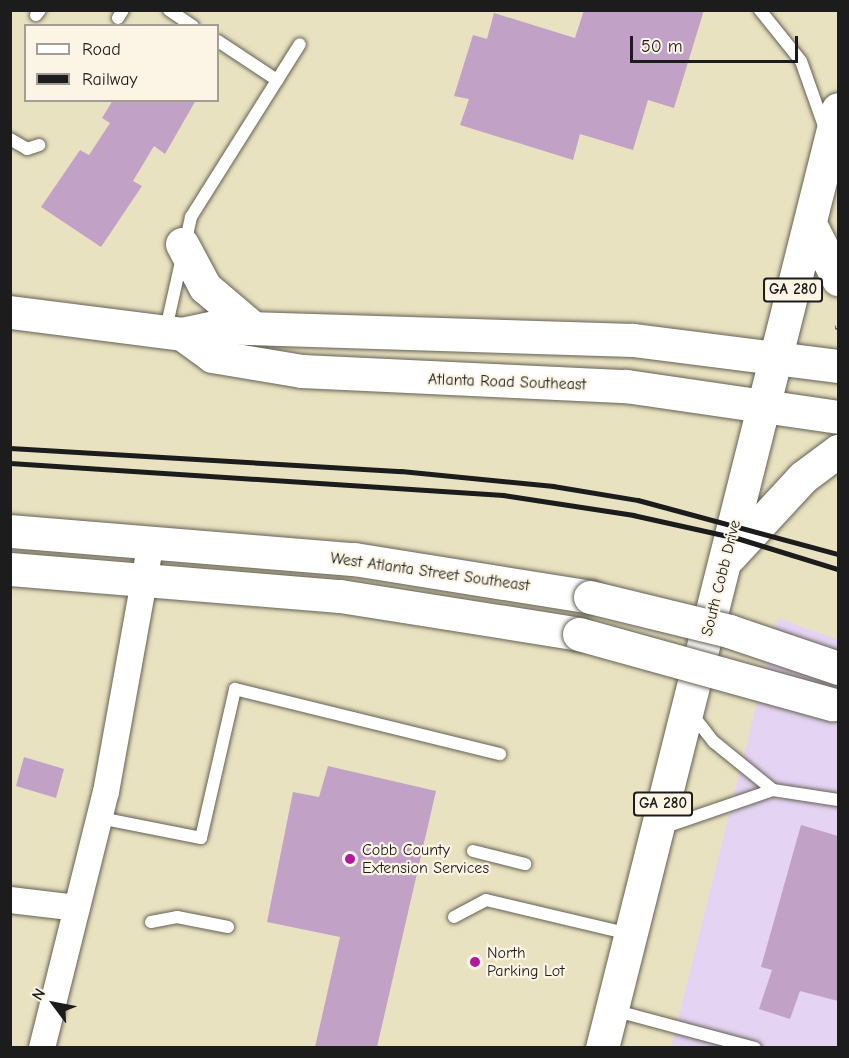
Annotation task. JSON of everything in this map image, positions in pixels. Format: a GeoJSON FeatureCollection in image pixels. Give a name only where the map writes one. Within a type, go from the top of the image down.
{"type":"FeatureCollection","features":[{"type":"Feature","properties":{"kind":"main road","name":"South Cobb Drive"},"geometry":{"type":"LineString","coordinates":[[602,1047],[838,109]]}},
{"type":"Feature","properties":{"kind":"main road"},"geometry":{"type":"LineString","coordinates":[[810,224],[838,279]]}},
{"type":"Feature","properties":{"kind":"main road"},"geometry":{"type":"LineString","coordinates":[[182,244],[206,287],[253,328]]}},
{"type":"Feature","properties":{"kind":"main road"},"geometry":{"type":"LineString","coordinates":[[10,312],[174,333],[216,327],[552,336],[777,356],[838,366]]}},
{"type":"Feature","properties":{"kind":"main road","name":"Atlanta Road Southeast"},"geometry":{"type":"LineString","coordinates":[[174,333],[212,356],[302,371],[626,386],[765,404],[838,417]]}},
{"type":"Feature","properties":{"kind":"main road"},"geometry":{"type":"LineString","coordinates":[[726,561],[803,477],[838,451]]}},
{"type":"Feature","properties":{"kind":"main road","name":"West Atlanta Street Southeast"},"geometry":{"type":"LineString","coordinates":[[10,531],[405,565],[590,597],[729,632],[838,668]]}},
{"type":"Feature","properties":{"kind":"main road"},"geometry":{"type":"LineString","coordinates":[[10,569],[404,603],[579,634],[835,706]]}},
{"type":"Feature","properties":{"kind":"street"},"geometry":{"type":"LineString","coordinates":[[42,1047],[100,818],[146,581],[151,542]]}},
{"type":"Feature","properties":{"kind":"street"},"geometry":{"type":"LineString","coordinates":[[10,900],[77,908]]}},
{"type":"Feature","properties":{"kind":"lane"},"geometry":{"type":"LineString","coordinates":[[169,10],[190,24]]}},
{"type":"Feature","properties":{"kind":"lane"},"geometry":{"type":"LineString","coordinates":[[760,10],[810,81],[829,148]]}},
{"type":"Feature","properties":{"kind":"lane"},"geometry":{"type":"LineString","coordinates":[[219,43],[277,80]]}},
{"type":"Feature","properties":{"kind":"lane"},"geometry":{"type":"LineString","coordinates":[[174,333],[182,244],[191,217],[300,44]]}},
{"type":"Feature","properties":{"kind":"lane"},"geometry":{"type":"LineString","coordinates":[[10,139],[27,149],[39,145]]}},
{"type":"Feature","properties":{"kind":"lane"},"geometry":{"type":"LineString","coordinates":[[100,818],[201,838],[235,689],[500,754]]}},
{"type":"Feature","properties":{"kind":"lane"},"geometry":{"type":"LineString","coordinates":[[687,709],[714,742],[773,790]]}},
{"type":"Feature","properties":{"kind":"lane"},"geometry":{"type":"LineString","coordinates":[[657,830],[773,790],[838,800]]}},
{"type":"Feature","properties":{"kind":"lane"},"geometry":{"type":"LineString","coordinates":[[473,851],[525,864]]}},
{"type":"Feature","properties":{"kind":"lane"},"geometry":{"type":"LineString","coordinates":[[454,917],[480,901],[630,934]]}},
{"type":"Feature","properties":{"kind":"lane"},"geometry":{"type":"LineString","coordinates":[[151,922],[177,917],[228,927]]}},
{"type":"Feature","properties":{"kind":"lane"},"geometry":{"type":"LineString","coordinates":[[611,1010],[755,1047]]}},
{"type":"Feature","properties":{"kind":"shaded area"},"geometry":{"type":"Polygon","coordinates":[[[778,618],[838,640],[838,1047],[671,1048],[778,618]]]}},
{"type":"Feature","properties":{"kind":"building"},"geometry":{"type":"Polygon","coordinates":[[[584,10],[704,10],[674,108],[648,100],[633,150],[580,134],[573,160],[460,125],[469,99],[454,96],[473,35],[487,39],[494,13],[575,38],[584,10]]]}},
{"type":"Feature","properties":{"kind":"building"},"geometry":{"type":"Polygon","coordinates":[[[112,102],[195,102],[165,154],[154,146],[133,181],[142,186],[101,247],[41,207],[80,150],[89,155],[110,123],[102,118],[112,102]]]}},
{"type":"Feature","properties":{"kind":"building"},"geometry":{"type":"Polygon","coordinates":[[[24,757],[64,769],[56,798],[16,786],[24,757]]]}},
{"type":"Feature","properties":{"kind":"building","name":"Cobb County Extension Services"},"geometry":{"type":"Polygon","coordinates":[[[328,766],[436,791],[377,1047],[315,1047],[340,937],[267,922],[293,792],[319,797],[328,766]]]}},
{"type":"Feature","properties":{"kind":"building"},"geometry":{"type":"Polygon","coordinates":[[[801,825],[838,836],[838,1001],[800,991],[790,1019],[759,1009],[772,970],[761,967],[801,825]]]}},
{"type":"Feature","properties":{"kind":"railway"},"geometry":{"type":"LineString","coordinates":[[10,448],[401,471],[553,486],[638,500],[838,554]]}},
{"type":"Feature","properties":{"kind":"railway"},"geometry":{"type":"LineString","coordinates":[[10,463],[503,495],[633,515],[737,538],[838,569]]}},
{"type":"Feature","properties":{"kind":"place","name":"Cobb County Extension Services"},"geometry":{"type":"Point","coordinates":[350,859]}},
{"type":"Feature","properties":{"kind":"place","name":"North Parking Lot"},"geometry":{"type":"Point","coordinates":[475,962]}}]}
